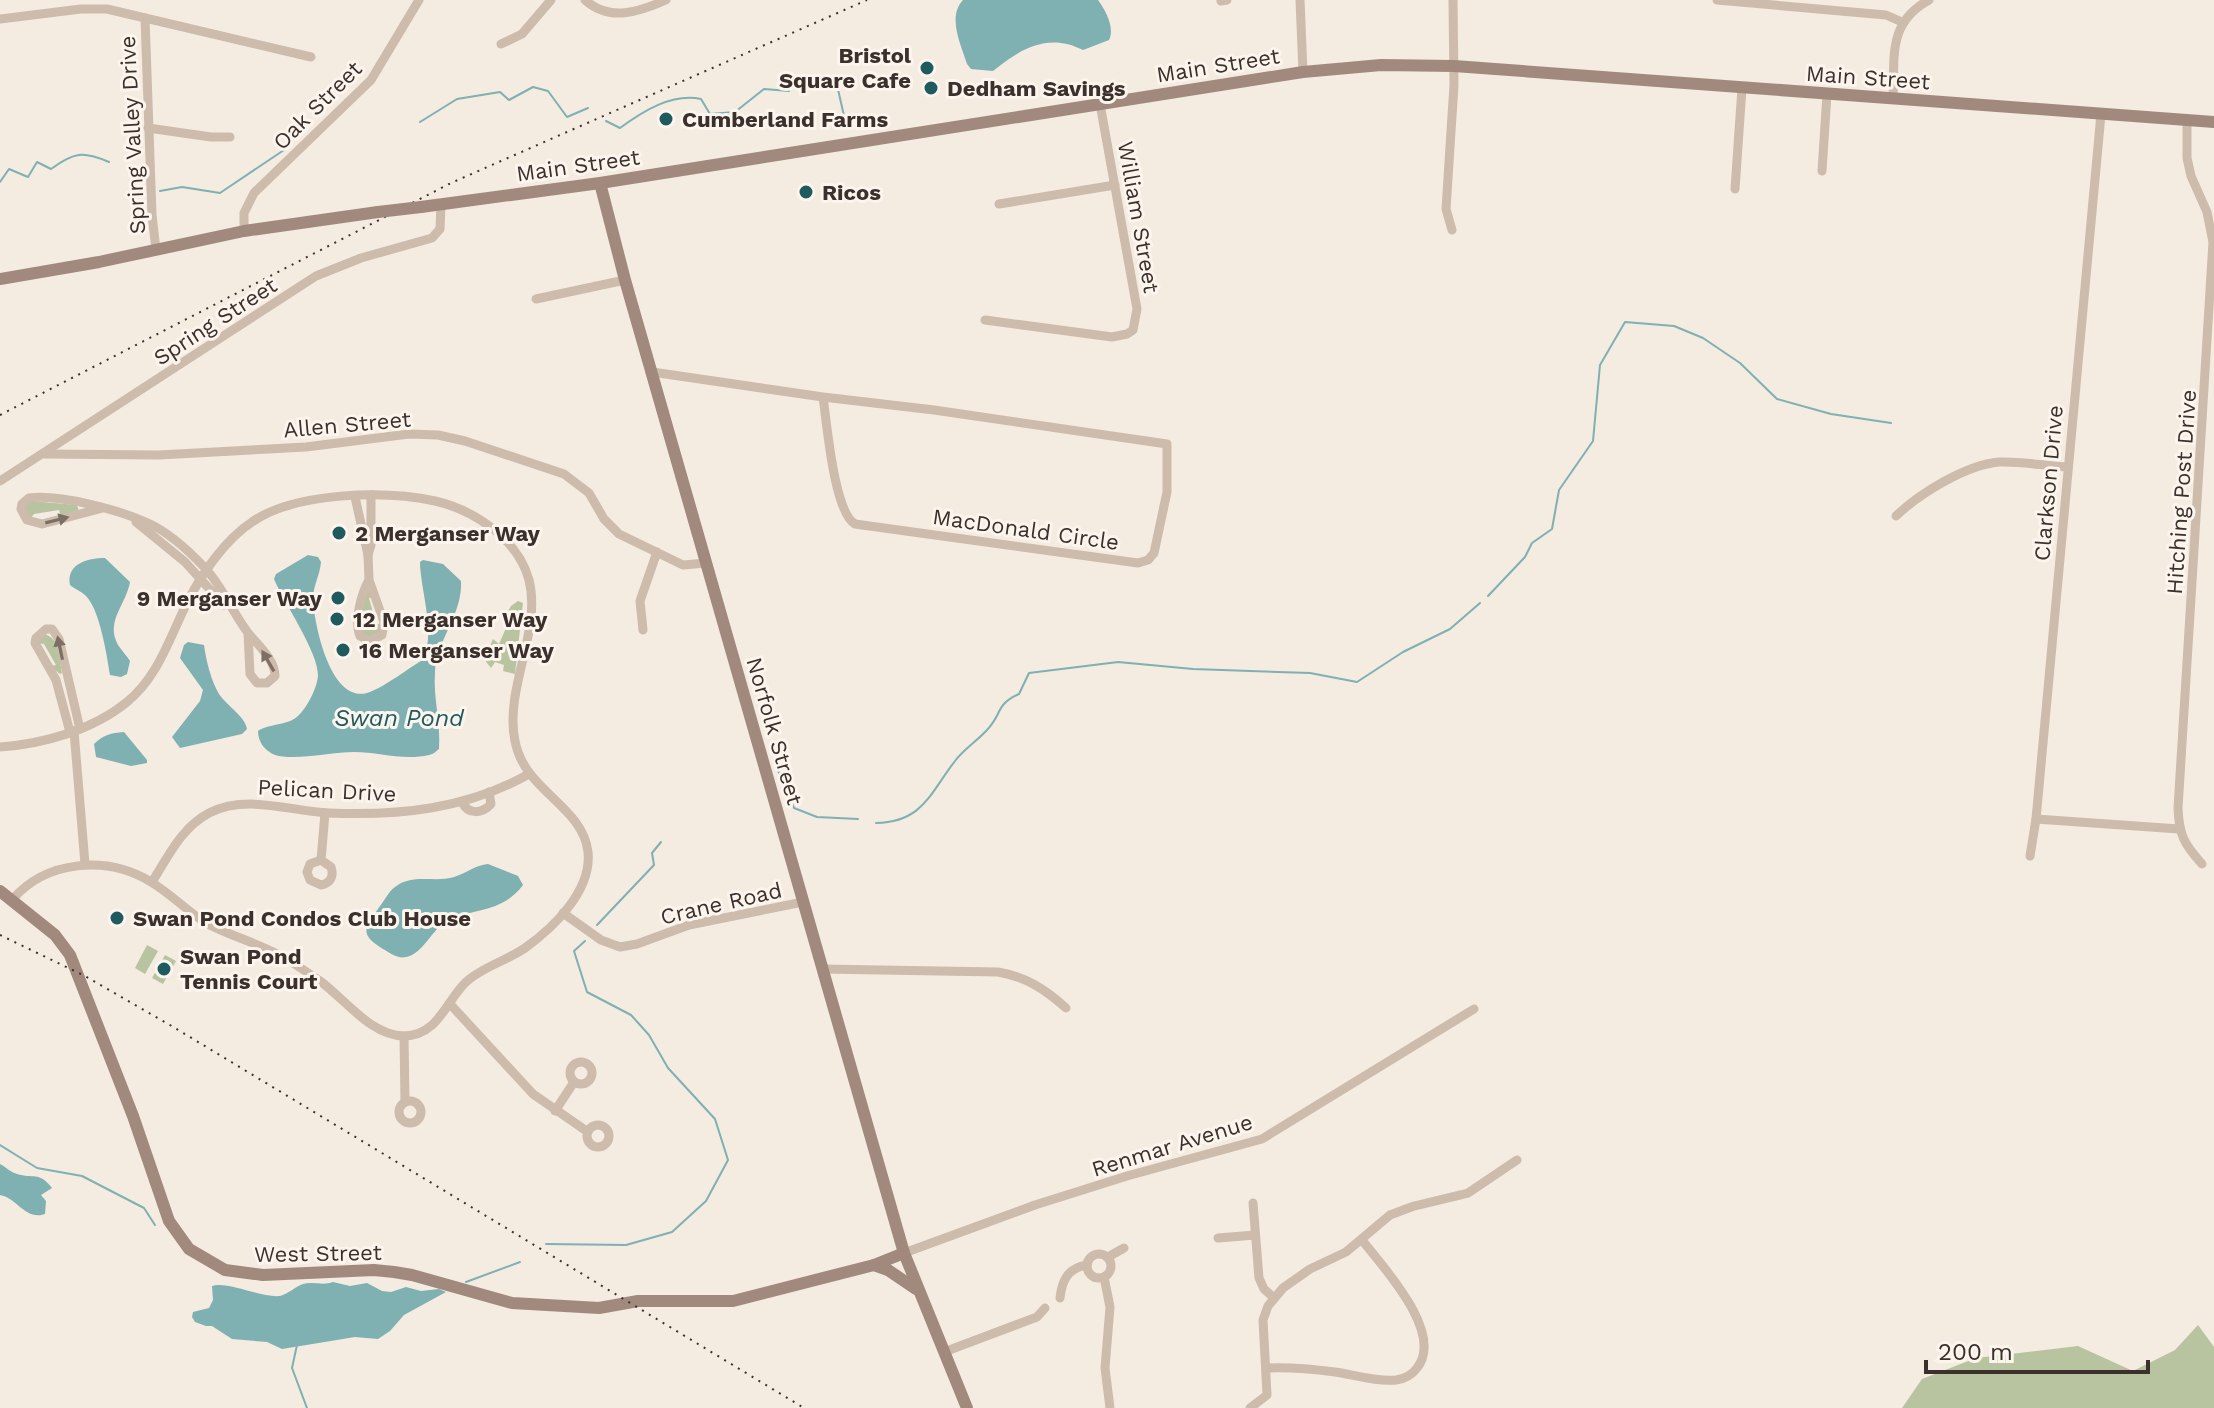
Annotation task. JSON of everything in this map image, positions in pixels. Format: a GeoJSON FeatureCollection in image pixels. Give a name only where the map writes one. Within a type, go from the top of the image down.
{"type":"FeatureCollection","features":[{"type":"Feature","properties":{"kind":"main road","name":"Main Street"},"geometry":{"type":"LineString","coordinates":[[0,279],[244,231],[600,183],[1303,72],[1381,65],[1454,66],[2214,122]]}},
{"type":"Feature","properties":{"kind":"main road","name":"Norfolk Street"},"geometry":{"type":"LineString","coordinates":[[600,183],[822,969],[917,1289]]}},
{"type":"Feature","properties":{"kind":"main road","name":"West Street"},"geometry":{"type":"LineString","coordinates":[[0,891],[55,935],[70,955],[133,1116],[169,1221],[189,1249],[215,1266],[240,1274],[263,1275],[374,1270],[394,1272],[512,1303],[599,1308],[638,1301],[733,1301],[874,1265],[904,1253]]}},
{"type":"Feature","properties":{"kind":"main road"},"geometry":{"type":"LineString","coordinates":[[874,1265],[888,1270],[917,1289],[967,1408]]}},
{"type":"Feature","properties":{"kind":"street","name":"Oak Street"},"geometry":{"type":"LineString","coordinates":[[244,231],[245,208],[254,193],[371,80],[419,0]]}},
{"type":"Feature","properties":{"kind":"street"},"geometry":{"type":"LineString","coordinates":[[501,44],[522,34],[551,0]]}},
{"type":"Feature","properties":{"kind":"street"},"geometry":{"type":"LineString","coordinates":[[585,0],[606,12],[621,14],[666,0]]}},
{"type":"Feature","properties":{"kind":"street"},"geometry":{"type":"LineString","coordinates":[[1300,0],[1303,72]]}},
{"type":"Feature","properties":{"kind":"street"},"geometry":{"type":"LineString","coordinates":[[1452,230],[1446,209],[1454,66],[1453,0]]}},
{"type":"Feature","properties":{"kind":"street"},"geometry":{"type":"LineString","coordinates":[[1717,0],[1801,3],[1886,15],[1902,22]]}},
{"type":"Feature","properties":{"kind":"street"},"geometry":{"type":"LineString","coordinates":[[1893,99],[1896,42],[1902,22],[1909,13],[1929,0]]}},
{"type":"Feature","properties":{"kind":"street"},"geometry":{"type":"LineString","coordinates":[[0,19],[81,9],[107,9],[311,57]]}},
{"type":"Feature","properties":{"kind":"street","name":"Spring Valley Drive"},"geometry":{"type":"LineString","coordinates":[[145,18],[156,250]]}},
{"type":"Feature","properties":{"kind":"street"},"geometry":{"type":"LineString","coordinates":[[1735,189],[1742,88]]}},
{"type":"Feature","properties":{"kind":"street"},"geometry":{"type":"LineString","coordinates":[[1822,171],[1827,94]]}},
{"type":"Feature","properties":{"kind":"street","name":"William Street"},"geometry":{"type":"LineString","coordinates":[[985,320],[1105,336],[1130,333],[1137,309],[1100,104]]}},
{"type":"Feature","properties":{"kind":"street","name":"Clarkson Drive"},"geometry":{"type":"LineString","coordinates":[[2030,856],[2036,819],[2101,114]]}},
{"type":"Feature","properties":{"kind":"street","name":"Hitching Post Drive"},"geometry":{"type":"LineString","coordinates":[[2179,829],[2213,242],[2207,212],[2191,176],[2187,158],[2187,120]]}},
{"type":"Feature","properties":{"kind":"street"},"geometry":{"type":"LineString","coordinates":[[148,128],[230,137]]}},
{"type":"Feature","properties":{"kind":"street"},"geometry":{"type":"LineString","coordinates":[[999,204],[1115,185]]}},
{"type":"Feature","properties":{"kind":"street","name":"Spring Street"},"geometry":{"type":"LineString","coordinates":[[0,481],[316,276],[361,258],[432,238],[440,229],[441,204]]}},
{"type":"Feature","properties":{"kind":"street"},"geometry":{"type":"LineString","coordinates":[[536,299],[625,280]]}},
{"type":"Feature","properties":{"kind":"street","name":"MacDonald Circle"},"geometry":{"type":"LineString","coordinates":[[652,372],[1167,444],[1167,492],[1154,553],[1148,560],[1138,563],[848,521],[840,503],[823,397]]}},
{"type":"Feature","properties":{"kind":"street","name":"Allen Street"},"geometry":{"type":"LineString","coordinates":[[45,454],[159,455],[306,447],[409,434],[438,435],[564,474],[589,493],[610,526],[619,534],[683,565],[706,563]]}},
{"type":"Feature","properties":{"kind":"street"},"geometry":{"type":"LineString","coordinates":[[1896,516],[1911,501],[1976,466],[2001,462],[2068,467]]}},
{"type":"Feature","properties":{"kind":"street"},"geometry":{"type":"LineString","coordinates":[[368,555],[371,545],[371,495]]}},
{"type":"Feature","properties":{"kind":"street"},"geometry":{"type":"LineString","coordinates":[[0,747],[75,731],[115,711],[140,690],[161,659],[204,574],[243,529],[262,515],[289,505],[371,495],[426,499],[455,507],[490,526],[519,558],[530,583],[531,596],[513,723],[515,741],[529,774],[577,823],[588,851],[584,880],[563,913],[517,954],[470,978],[435,1023],[416,1034],[404,1036],[373,1026],[296,964],[202,920],[152,882],[123,869],[85,864],[38,878],[12,900]]}},
{"type":"Feature","properties":{"kind":"street"},"geometry":{"type":"LineString","coordinates":[[103,508],[42,524],[27,520],[21,509],[25,500],[34,497],[103,508],[130,518],[204,574],[275,669],[273,680],[267,683],[257,683],[250,674],[248,633]]}},
{"type":"Feature","properties":{"kind":"street"},"geometry":{"type":"LineString","coordinates":[[355,497],[368,555],[369,580],[384,622],[382,635],[370,641],[363,639],[357,628],[361,602],[369,580]]}},
{"type":"Feature","properties":{"kind":"street"},"geometry":{"type":"LineString","coordinates":[[643,630],[640,601],[657,552]]}},
{"type":"Feature","properties":{"kind":"street"},"geometry":{"type":"LineString","coordinates":[[61,679],[35,643],[46,629],[57,633],[61,679],[75,731],[85,864]]}},
{"type":"Feature","properties":{"kind":"street","name":"Pelican Drive"},"geometry":{"type":"LineString","coordinates":[[152,882],[179,839],[191,826],[212,812],[245,804],[325,813],[412,811],[462,802],[529,774]]}},
{"type":"Feature","properties":{"kind":"street"},"geometry":{"type":"LineString","coordinates":[[321,860],[325,813]]}},
{"type":"Feature","properties":{"kind":"street"},"geometry":{"type":"LineString","coordinates":[[2036,819],[2179,829],[2189,849],[2202,864]]}},
{"type":"Feature","properties":{"kind":"street","name":"Crane Road"},"geometry":{"type":"LineString","coordinates":[[563,913],[601,940],[620,947],[689,925],[803,902]]}},
{"type":"Feature","properties":{"kind":"street"},"geometry":{"type":"LineString","coordinates":[[822,969],[998,972],[1016,975],[1037,985],[1066,1008]]}},
{"type":"Feature","properties":{"kind":"street"},"geometry":{"type":"LineString","coordinates":[[450,1004],[519,1080],[555,1111],[588,1132]]}},
{"type":"Feature","properties":{"kind":"street","name":"Renmar Avenue"},"geometry":{"type":"LineString","coordinates":[[904,1253],[1127,1176],[1262,1139],[1474,1009]]}},
{"type":"Feature","properties":{"kind":"street"},"geometry":{"type":"LineString","coordinates":[[404,1036],[405,1102]]}},
{"type":"Feature","properties":{"kind":"street"},"geometry":{"type":"LineString","coordinates":[[555,1111],[574,1082]]}},
{"type":"Feature","properties":{"kind":"street"},"geometry":{"type":"LineString","coordinates":[[1250,1408],[1267,1395],[1263,1320],[1283,1288],[1310,1269],[1346,1252],[1390,1215],[1468,1193],[1517,1160]]}},
{"type":"Feature","properties":{"kind":"street"},"geometry":{"type":"LineString","coordinates":[[1253,1203],[1259,1278],[1264,1289],[1274,1298]]}},
{"type":"Feature","properties":{"kind":"street"},"geometry":{"type":"LineString","coordinates":[[1218,1238],[1255,1235]]}},
{"type":"Feature","properties":{"kind":"street"},"geometry":{"type":"LineString","coordinates":[[1267,1368],[1307,1369],[1381,1380],[1398,1380],[1415,1371],[1422,1360],[1424,1345],[1418,1321],[1408,1300],[1362,1240]]}},
{"type":"Feature","properties":{"kind":"street"},"geometry":{"type":"LineString","coordinates":[[1108,1257],[1124,1248]]}},
{"type":"Feature","properties":{"kind":"street"},"geometry":{"type":"LineString","coordinates":[[1060,1298],[1063,1280],[1073,1269],[1087,1265],[1093,1255],[1108,1257],[1112,1268],[1104,1277]]}},
{"type":"Feature","properties":{"kind":"street"},"geometry":{"type":"LineString","coordinates":[[1087,1265],[1092,1276],[1104,1277]]}},
{"type":"Feature","properties":{"kind":"street"},"geometry":{"type":"LineString","coordinates":[[1104,1277],[1110,1307],[1105,1368],[1110,1408]]}},
{"type":"Feature","properties":{"kind":"street"},"geometry":{"type":"LineString","coordinates":[[944,1352],[1037,1317],[1045,1308]]}},
{"type":"Feature","properties":{"kind":"green space"},"geometry":{"type":"Polygon","coordinates":[[[31,501],[77,505],[79,511],[61,517],[59,510],[34,514],[30,519],[24,514],[26,504],[31,501]]]}},
{"type":"Feature","properties":{"kind":"green space"},"geometry":{"type":"Polygon","coordinates":[[[368,586],[374,597],[369,598],[376,623],[381,625],[381,630],[374,637],[363,636],[360,626],[368,586]]]}},
{"type":"Feature","properties":{"kind":"green space"},"geometry":{"type":"Polygon","coordinates":[[[518,601],[523,603],[515,674],[503,671],[504,665],[495,662],[491,668],[484,659],[493,639],[499,644],[506,628],[502,622],[511,606],[518,601]]]}},
{"type":"Feature","properties":{"kind":"green space"},"geometry":{"type":"Polygon","coordinates":[[[43,634],[56,644],[60,674],[50,666],[56,665],[44,644],[36,643],[43,634]]]}},
{"type":"Feature","properties":{"kind":"green space","name":"Swan Pond Tennis Court"},"geometry":{"type":"Polygon","coordinates":[[[147,945],[158,951],[145,974],[135,968],[147,945]]]}},
{"type":"Feature","properties":{"kind":"green space","name":"Swan Pond Tennis Court"},"geometry":{"type":"Polygon","coordinates":[[[165,955],[176,961],[163,984],[152,978],[165,955]]]}},
{"type":"Feature","properties":{"kind":"green space"},"geometry":{"type":"Polygon","coordinates":[[[2198,1325],[2214,1347],[2214,1408],[1902,1408],[1922,1379],[1976,1358],[2078,1346],[2133,1371],[2175,1350],[2198,1325]]]}},
{"type":"Feature","properties":{"kind":"water"},"geometry":{"type":"Polygon","coordinates":[[[963,0],[1098,0],[1109,20],[1111,35],[1109,40],[1083,50],[1070,45],[1046,43],[1024,50],[993,71],[971,69],[957,31],[956,14],[963,0]]]}},
{"type":"Feature","properties":{"kind":"water","name":"Swan Pond"},"geometry":{"type":"Polygon","coordinates":[[[308,555],[318,557],[321,562],[313,599],[326,659],[343,686],[354,693],[367,693],[380,687],[421,661],[426,652],[428,627],[420,562],[443,564],[461,581],[458,605],[436,661],[439,749],[433,753],[419,757],[354,752],[283,757],[263,746],[258,731],[298,716],[314,692],[317,681],[313,655],[274,579],[276,574],[308,555]]]}},
{"type":"Feature","properties":{"kind":"water"},"geometry":{"type":"Polygon","coordinates":[[[105,558],[130,582],[114,628],[118,645],[130,661],[127,674],[121,677],[110,675],[102,634],[91,603],[70,585],[71,572],[75,567],[91,559],[105,558]]]}},
{"type":"Feature","properties":{"kind":"water"},"geometry":{"type":"Polygon","coordinates":[[[188,642],[204,645],[216,689],[246,724],[247,729],[242,734],[180,748],[172,737],[200,701],[203,690],[180,658],[188,642]]]}},
{"type":"Feature","properties":{"kind":"water"},"geometry":{"type":"Polygon","coordinates":[[[124,732],[147,763],[131,766],[96,757],[94,744],[97,741],[124,732]]]}},
{"type":"Feature","properties":{"kind":"water"},"geometry":{"type":"Polygon","coordinates":[[[488,864],[518,876],[523,885],[506,901],[447,921],[412,955],[397,956],[383,949],[367,934],[371,919],[395,887],[409,880],[454,877],[488,864]]]}},
{"type":"Feature","properties":{"kind":"water"},"geometry":{"type":"Polygon","coordinates":[[[0,1164],[15,1173],[39,1177],[52,1188],[41,1195],[46,1201],[45,1214],[27,1212],[0,1195],[0,1164]]]}},
{"type":"Feature","properties":{"kind":"water"},"geometry":{"type":"Polygon","coordinates":[[[333,1282],[350,1286],[367,1283],[391,1292],[406,1287],[446,1292],[404,1315],[378,1339],[355,1337],[282,1349],[267,1342],[232,1339],[212,1326],[195,1322],[192,1317],[193,1312],[209,1308],[213,1300],[212,1286],[280,1296],[303,1284],[333,1282]]]}},
{"type":"Feature","properties":{"kind":"waterway"},"geometry":{"type":"LineString","coordinates":[[828,82],[837,85],[847,129]]}},
{"type":"Feature","properties":{"kind":"waterway"},"geometry":{"type":"LineString","coordinates":[[420,122],[457,99],[500,92],[509,100],[533,87],[548,91],[567,117],[588,108]]}},
{"type":"Feature","properties":{"kind":"waterway"},"geometry":{"type":"LineString","coordinates":[[606,121],[620,128],[658,105],[690,98],[701,99],[710,114],[735,112],[764,89],[789,91]]}},
{"type":"Feature","properties":{"kind":"waterway"},"geometry":{"type":"LineString","coordinates":[[160,191],[182,187],[220,193],[287,148]]}},
{"type":"Feature","properties":{"kind":"waterway"},"geometry":{"type":"LineString","coordinates":[[0,182],[9,169],[28,177],[37,162],[51,169],[79,155],[109,162]]}},
{"type":"Feature","properties":{"kind":"waterway"},"geometry":{"type":"LineString","coordinates":[[1488,596],[1525,557],[1532,543],[1552,529],[1559,490],[1593,441],[1600,365],[1625,322],[1674,326],[1703,338],[1740,363],[1777,399],[1831,414],[1891,423]]}},
{"type":"Feature","properties":{"kind":"waterway"},"geometry":{"type":"LineString","coordinates":[[876,823],[905,817],[924,804],[959,757],[992,724],[1003,706],[1019,694],[1029,673],[1118,662],[1193,669],[1310,673],[1357,682],[1403,652],[1450,629],[1480,603]]}},
{"type":"Feature","properties":{"kind":"waterway"},"geometry":{"type":"LineString","coordinates":[[778,771],[794,808],[817,817],[858,819]]}},
{"type":"Feature","properties":{"kind":"waterway"},"geometry":{"type":"LineString","coordinates":[[597,925],[654,865],[652,853],[661,842]]}},
{"type":"Feature","properties":{"kind":"waterway"},"geometry":{"type":"LineString","coordinates":[[546,1244],[626,1245],[672,1232],[706,1201],[728,1160],[715,1119],[668,1068],[649,1035],[631,1015],[587,992],[574,951],[585,941]]}},
{"type":"Feature","properties":{"kind":"waterway"},"geometry":{"type":"LineString","coordinates":[[0,1145],[37,1168],[82,1176],[144,1208],[155,1225]]}},
{"type":"Feature","properties":{"kind":"waterway"},"geometry":{"type":"LineString","coordinates":[[466,1282],[520,1262]]}},
{"type":"Feature","properties":{"kind":"waterway"},"geometry":{"type":"LineString","coordinates":[[297,1345],[292,1368],[307,1408]]}},
{"type":"Feature","properties":{"kind":"railway"},"geometry":{"type":"LineString","coordinates":[[0,415],[451,183],[867,0]]}},
{"type":"Feature","properties":{"kind":"railway"},"geometry":{"type":"LineString","coordinates":[[0,935],[85,976],[170,1025],[804,1408]]}},
{"type":"Feature","properties":{"kind":"place","name":"Bristol Square Cafe"},"geometry":{"type":"Point","coordinates":[927,68]}},
{"type":"Feature","properties":{"kind":"place","name":"Dedham Savings"},"geometry":{"type":"Point","coordinates":[931,88]}},
{"type":"Feature","properties":{"kind":"place","name":"Cumberland Farms"},"geometry":{"type":"Point","coordinates":[666,119]}},
{"type":"Feature","properties":{"kind":"place","name":"Ricos"},"geometry":{"type":"Point","coordinates":[806,192]}},
{"type":"Feature","properties":{"kind":"place","name":"2 Merganser Way"},"geometry":{"type":"Point","coordinates":[339,533]}},
{"type":"Feature","properties":{"kind":"place","name":"9 Merganser Way"},"geometry":{"type":"Point","coordinates":[338,598]}},
{"type":"Feature","properties":{"kind":"place","name":"12 Merganser Way"},"geometry":{"type":"Point","coordinates":[337,619]}},
{"type":"Feature","properties":{"kind":"place","name":"16 Merganser Way"},"geometry":{"type":"Point","coordinates":[343,650]}},
{"type":"Feature","properties":{"kind":"place","name":"Swan Pond Condos Club House"},"geometry":{"type":"Point","coordinates":[117,918]}},
{"type":"Feature","properties":{"kind":"place","name":"Swan Pond Tennis Court"},"geometry":{"type":"Point","coordinates":[164,969]}}]}
